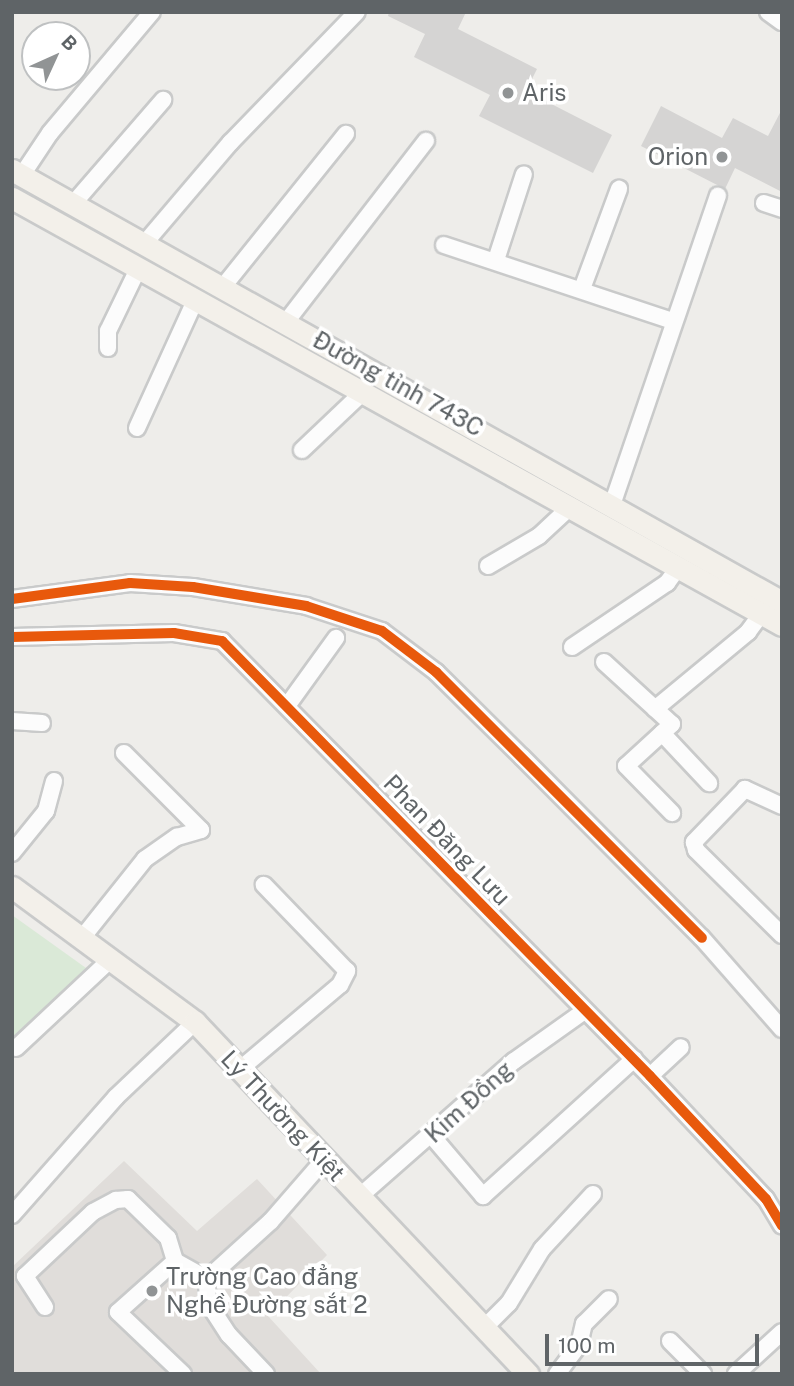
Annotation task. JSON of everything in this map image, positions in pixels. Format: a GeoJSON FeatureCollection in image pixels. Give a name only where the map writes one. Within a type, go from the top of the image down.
{"type":"FeatureCollection","features":[{"type":"Feature","properties":{"kind":"main road","name":"Đường tỉnh 743C"},"geometry":{"type":"LineString","coordinates":[[17,172],[782,602]]}},
{"type":"Feature","properties":{"kind":"main road","name":"Đường tỉnh 743C"},"geometry":{"type":"LineString","coordinates":[[12,198],[782,625]]}},
{"type":"Feature","properties":{"kind":"main road","name":"Lý Thường Kiệt"},"geometry":{"type":"LineString","coordinates":[[12,887],[194,1022],[528,1374]]}},
{"type":"Feature","properties":{"kind":"street"},"geometry":{"type":"LineString","coordinates":[[17,172],[152,12]]}},
{"type":"Feature","properties":{"kind":"street"},"geometry":{"type":"LineString","coordinates":[[144,244],[230,144],[358,12]]}},
{"type":"Feature","properties":{"kind":"street"},"geometry":{"type":"LineString","coordinates":[[768,12],[782,22]]}},
{"type":"Feature","properties":{"kind":"street"},"geometry":{"type":"LineString","coordinates":[[73,204],[163,100]]}},
{"type":"Feature","properties":{"kind":"street"},"geometry":{"type":"LineString","coordinates":[[222,288],[346,134]]}},
{"type":"Feature","properties":{"kind":"street"},"geometry":{"type":"LineString","coordinates":[[286,322],[426,141]]}},
{"type":"Feature","properties":{"kind":"street"},"geometry":{"type":"LineString","coordinates":[[496,260],[524,174]]}},
{"type":"Feature","properties":{"kind":"street"},"geometry":{"type":"LineString","coordinates":[[582,289],[619,189]]}},
{"type":"Feature","properties":{"kind":"street"},"geometry":{"type":"LineString","coordinates":[[612,505],[718,196]]}},
{"type":"Feature","properties":{"kind":"street"},"geometry":{"type":"LineString","coordinates":[[764,203],[782,209]]}},
{"type":"Feature","properties":{"kind":"street"},"geometry":{"type":"LineString","coordinates":[[444,244],[673,321]]}},
{"type":"Feature","properties":{"kind":"street"},"geometry":{"type":"LineString","coordinates":[[108,348],[108,331],[138,269]]}},
{"type":"Feature","properties":{"kind":"street"},"geometry":{"type":"LineString","coordinates":[[137,428],[195,301]]}},
{"type":"Feature","properties":{"kind":"street"},"geometry":{"type":"LineString","coordinates":[[302,450],[362,393]]}},
{"type":"Feature","properties":{"kind":"street"},"geometry":{"type":"LineString","coordinates":[[488,566],[539,536],[569,508]]}},
{"type":"Feature","properties":{"kind":"street"},"geometry":{"type":"LineString","coordinates":[[572,647],[667,583],[678,568]]}},
{"type":"Feature","properties":{"kind":"street"},"geometry":{"type":"LineString","coordinates":[[12,599],[130,583],[193,587],[306,606],[382,631],[436,672],[702,938],[782,1029]]}},
{"type":"Feature","properties":{"kind":"street"},"geometry":{"type":"LineString","coordinates":[[655,709],[748,632],[761,614]]}},
{"type":"Feature","properties":{"kind":"street","name":"Phan Đăng Lưu"},"geometry":{"type":"LineString","coordinates":[[12,637],[202,635],[222,641],[583,1012],[634,1059],[766,1199],[782,1226]]}},
{"type":"Feature","properties":{"kind":"street"},"geometry":{"type":"LineString","coordinates":[[287,706],[336,638]]}},
{"type":"Feature","properties":{"kind":"street"},"geometry":{"type":"LineString","coordinates":[[604,662],[672,724],[626,766],[672,813]]}},
{"type":"Feature","properties":{"kind":"street"},"geometry":{"type":"LineString","coordinates":[[12,721],[42,723]]}},
{"type":"Feature","properties":{"kind":"street"},"geometry":{"type":"LineString","coordinates":[[662,733],[709,783]]}},
{"type":"Feature","properties":{"kind":"street"},"geometry":{"type":"LineString","coordinates":[[82,938],[145,859],[177,837],[201,830],[124,753]]}},
{"type":"Feature","properties":{"kind":"street"},"geometry":{"type":"LineString","coordinates":[[12,853],[46,811],[54,781]]}},
{"type":"Feature","properties":{"kind":"street"},"geometry":{"type":"LineString","coordinates":[[782,806],[745,789],[694,842],[695,850],[782,935]]}},
{"type":"Feature","properties":{"kind":"street"},"geometry":{"type":"LineString","coordinates":[[239,1070],[340,985],[347,971],[264,885]]}},
{"type":"Feature","properties":{"kind":"street"},"geometry":{"type":"LineString","coordinates":[[16,1048],[111,959]]}},
{"type":"Feature","properties":{"kind":"street","name":"Kim Đồng"},"geometry":{"type":"LineString","coordinates":[[359,1197],[432,1136],[514,1060],[583,1012]]}},
{"type":"Feature","properties":{"kind":"street"},"geometry":{"type":"LineString","coordinates":[[12,1215],[116,1097],[194,1022]]}},
{"type":"Feature","properties":{"kind":"street"},"geometry":{"type":"LineString","coordinates":[[650,1076],[681,1047]]}},
{"type":"Feature","properties":{"kind":"street"},"geometry":{"type":"LineString","coordinates":[[432,1136],[483,1196],[634,1059]]}},
{"type":"Feature","properties":{"kind":"street"},"geometry":{"type":"LineString","coordinates":[[207,1279],[271,1221],[324,1160]]}},
{"type":"Feature","properties":{"kind":"street"},"geometry":{"type":"LineString","coordinates":[[484,1328],[509,1303],[542,1249],[593,1194]]}},
{"type":"Feature","properties":{"kind":"street"},"geometry":{"type":"LineString","coordinates":[[45,1307],[25,1276],[93,1212],[116,1199],[128,1199],[168,1238],[175,1261],[207,1279]]}},
{"type":"Feature","properties":{"kind":"street"},"geometry":{"type":"LineString","coordinates":[[175,1261],[118,1312],[183,1374]]}},
{"type":"Feature","properties":{"kind":"street"},"geometry":{"type":"LineString","coordinates":[[207,1279],[208,1303],[266,1374]]}},
{"type":"Feature","properties":{"kind":"street"},"geometry":{"type":"LineString","coordinates":[[557,1374],[579,1345],[584,1324],[609,1300]]}},
{"type":"Feature","properties":{"kind":"street"},"geometry":{"type":"LineString","coordinates":[[736,1374],[782,1332]]}},
{"type":"Feature","properties":{"kind":"street"},"geometry":{"type":"LineString","coordinates":[[670,1341],[703,1374]]}},
{"type":"Feature","properties":{"kind":"shaded area","name":"Trường Cao đẳng Nghề Đường sắt 2"},"geometry":{"type":"Polygon","coordinates":[[[124,1161],[197,1231],[257,1179],[327,1255],[268,1316],[321,1374],[12,1374],[12,1267],[124,1161]]]}},
{"type":"Feature","properties":{"kind":"green space"},"geometry":{"type":"Polygon","coordinates":[[[12,915],[93,973],[12,1043],[12,915]]]}},
{"type":"Feature","properties":{"kind":"building","name":"Aris"},"geometry":{"type":"Polygon","coordinates":[[[389,12],[466,12],[458,29],[537,69],[526,91],[612,135],[593,173],[479,116],[490,95],[414,57],[425,34],[388,16],[389,12]]]}},
{"type":"Feature","properties":{"kind":"building","name":"Orion"},"geometry":{"type":"Polygon","coordinates":[[[661,106],[722,138],[733,118],[768,136],[782,109],[782,192],[735,168],[725,189],[641,146],[661,106]]]}},
{"type":"Feature","properties":{"kind":"cycle path"},"geometry":{"type":"LineString","coordinates":[[12,599],[130,583],[193,587],[306,606],[382,631],[436,672],[702,938]]}},
{"type":"Feature","properties":{"kind":"cycle path"},"geometry":{"type":"LineString","coordinates":[[12,637],[174,633],[222,641],[650,1076],[766,1199],[782,1226]]}},
{"type":"Feature","properties":{"kind":"place","name":"Aris"},"geometry":{"type":"Point","coordinates":[508,93]}},
{"type":"Feature","properties":{"kind":"place","name":"Orion"},"geometry":{"type":"Point","coordinates":[722,157]}},
{"type":"Feature","properties":{"kind":"place","name":"Trường Cao đẳng Nghề Đường sắt 2"},"geometry":{"type":"Point","coordinates":[152,1291]}}]}
